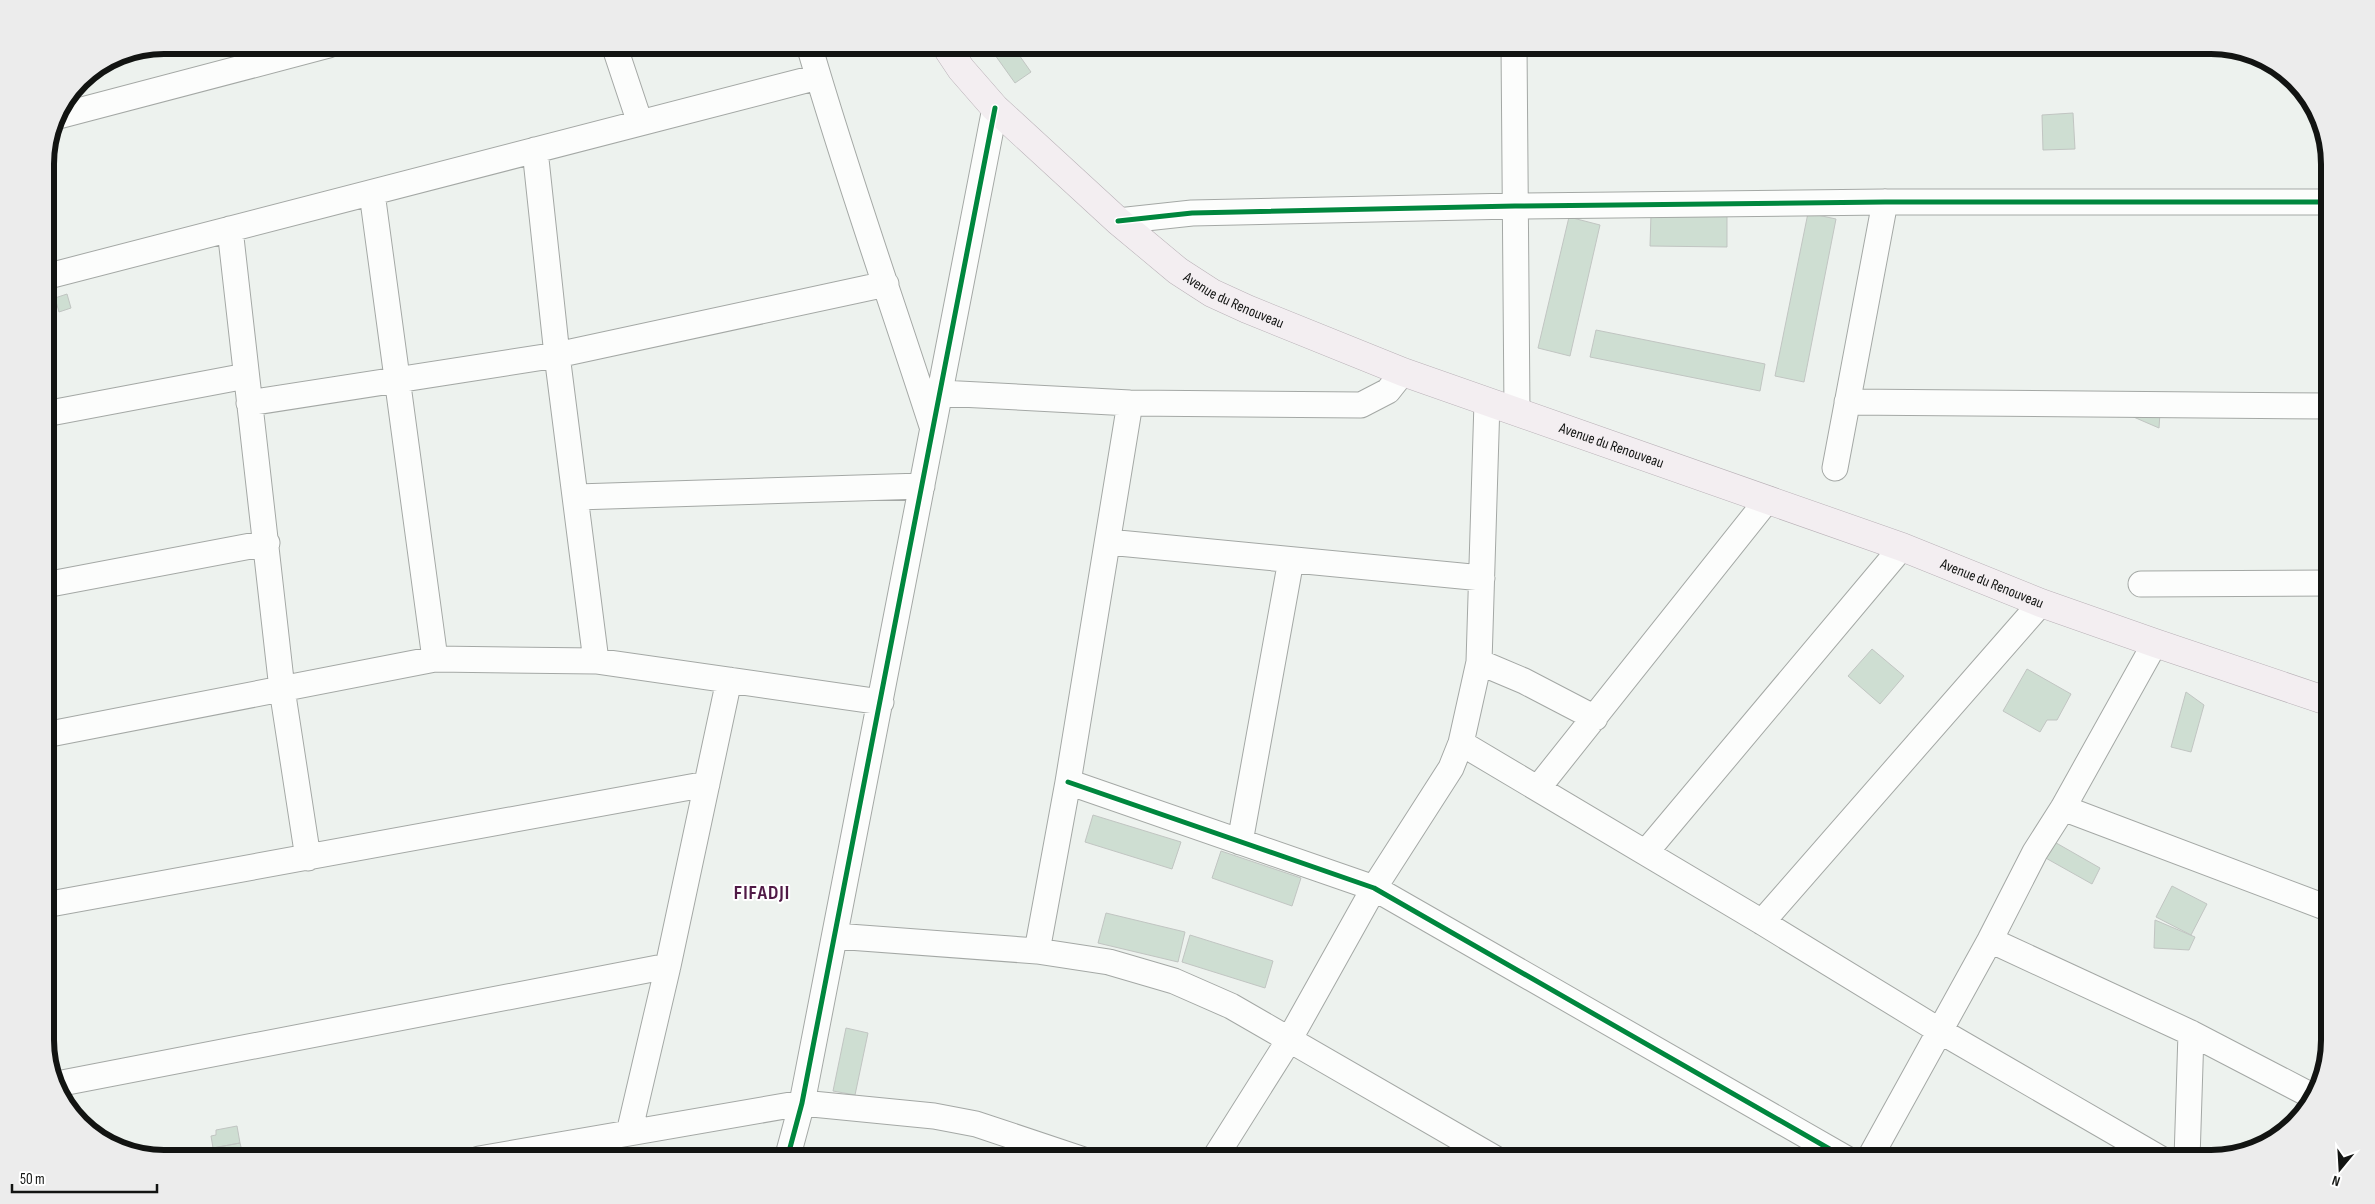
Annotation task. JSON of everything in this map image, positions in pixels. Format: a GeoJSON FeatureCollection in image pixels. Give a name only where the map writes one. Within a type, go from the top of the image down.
{"type":"FeatureCollection","features":[{"type":"Feature","properties":{"kind":"main road","name":"Avenue du Renouveau"},"geometry":{"type":"LineString","coordinates":[[941,54],[961,70]]}},
{"type":"Feature","properties":{"kind":"main road","name":"Avenue du Renouveau"},"geometry":{"type":"LineString","coordinates":[[951,54],[961,70],[995,108],[1118,221],[1178,271],[1212,293],[1403,372],[1902,547],[2041,602],[2154,643],[2321,699]]}},
{"type":"Feature","properties":{"kind":"street"},"geometry":{"type":"LineString","coordinates":[[66,114],[270,54]]}},
{"type":"Feature","properties":{"kind":"street"},"geometry":{"type":"LineString","coordinates":[[617,54],[640,124]]}},
{"type":"Feature","properties":{"kind":"street"},"geometry":{"type":"LineString","coordinates":[[812,54],[854,194],[886,284],[933,429]]}},
{"type":"Feature","properties":{"kind":"street"},"geometry":{"type":"LineString","coordinates":[[1514,54],[1517,411]]}},
{"type":"Feature","properties":{"kind":"street"},"geometry":{"type":"LineString","coordinates":[[54,275],[818,77]]}},
{"type":"Feature","properties":{"kind":"street"},"geometry":{"type":"LineString","coordinates":[[789,1150],[802,1103],[995,108]]}},
{"type":"Feature","properties":{"kind":"street"},"geometry":{"type":"LineString","coordinates":[[535,150],[557,355],[577,497],[596,661]]}},
{"type":"Feature","properties":{"kind":"street"},"geometry":{"type":"LineString","coordinates":[[372,193],[435,659]]}},
{"type":"Feature","properties":{"kind":"street"},"geometry":{"type":"LineString","coordinates":[[1835,468],[1885,202]]}},
{"type":"Feature","properties":{"kind":"street"},"geometry":{"type":"LineString","coordinates":[[1118,221],[1192,213],[1515,206],[1885,202],[2321,202]]}},
{"type":"Feature","properties":{"kind":"street"},"geometry":{"type":"LineString","coordinates":[[230,229],[282,688],[308,858]]}},
{"type":"Feature","properties":{"kind":"street"},"geometry":{"type":"LineString","coordinates":[[249,403],[557,355],[886,284]]}},
{"type":"Feature","properties":{"kind":"street"},"geometry":{"type":"LineString","coordinates":[[940,394],[1130,403],[1361,405],[1388,390],[1403,372]]}},
{"type":"Feature","properties":{"kind":"street"},"geometry":{"type":"LineString","coordinates":[[54,412],[246,376]]}},
{"type":"Feature","properties":{"kind":"street"},"geometry":{"type":"LineString","coordinates":[[1220,1150],[1289,1040],[1374,888],[1452,768],[1461,743],[1479,662],[1486,402]]}},
{"type":"Feature","properties":{"kind":"street"},"geometry":{"type":"LineString","coordinates":[[1847,402],[2321,406]]}},
{"type":"Feature","properties":{"kind":"street"},"geometry":{"type":"LineString","coordinates":[[1037,951],[1068,782],[1130,403]]}},
{"type":"Feature","properties":{"kind":"street"},"geometry":{"type":"LineString","coordinates":[[577,497],[922,486]]}},
{"type":"Feature","properties":{"kind":"street"},"geometry":{"type":"LineString","coordinates":[[1538,788],[1768,499]]}},
{"type":"Feature","properties":{"kind":"street"},"geometry":{"type":"LineString","coordinates":[[1108,542],[1482,578]]}},
{"type":"Feature","properties":{"kind":"street"},"geometry":{"type":"LineString","coordinates":[[54,583],[267,543]]}},
{"type":"Feature","properties":{"kind":"street"},"geometry":{"type":"LineString","coordinates":[[1646,852],[1902,547]]}},
{"type":"Feature","properties":{"kind":"street"},"geometry":{"type":"LineString","coordinates":[[1240,842],[1291,560]]}},
{"type":"Feature","properties":{"kind":"street"},"geometry":{"type":"LineString","coordinates":[[2141,584],[2321,583]]}},
{"type":"Feature","properties":{"kind":"street"},"geometry":{"type":"LineString","coordinates":[[1762,922],[2041,602]]}},
{"type":"Feature","properties":{"kind":"street"},"geometry":{"type":"LineString","coordinates":[[1874,1150],[1990,940],[2040,844],[2063,808],[2154,643]]}},
{"type":"Feature","properties":{"kind":"street"},"geometry":{"type":"LineString","coordinates":[[54,733],[435,659],[596,661],[881,702]]}},
{"type":"Feature","properties":{"kind":"street"},"geometry":{"type":"LineString","coordinates":[[1479,662],[1524,681],[1595,718]]}},
{"type":"Feature","properties":{"kind":"street"},"geometry":{"type":"LineString","coordinates":[[629,1133],[668,966],[729,680]]}},
{"type":"Feature","properties":{"kind":"street"},"geometry":{"type":"LineString","coordinates":[[1461,743],[1646,852],[1940,1031],[2146,1150]]}},
{"type":"Feature","properties":{"kind":"street"},"geometry":{"type":"LineString","coordinates":[[1068,782],[1374,888],[1831,1150]]}},
{"type":"Feature","properties":{"kind":"street"},"geometry":{"type":"LineString","coordinates":[[54,903],[707,784]]}},
{"type":"Feature","properties":{"kind":"street"},"geometry":{"type":"LineString","coordinates":[[2063,808],[2321,906]]}},
{"type":"Feature","properties":{"kind":"street"},"geometry":{"type":"LineString","coordinates":[[834,936],[1037,951],[1109,962],[1174,981],[1231,1006],[1480,1150]]}},
{"type":"Feature","properties":{"kind":"street"},"geometry":{"type":"LineString","coordinates":[[1990,940],[2192,1033],[2308,1094]]}},
{"type":"Feature","properties":{"kind":"street"},"geometry":{"type":"LineString","coordinates":[[63,1083],[668,966]]}},
{"type":"Feature","properties":{"kind":"street"},"geometry":{"type":"LineString","coordinates":[[2187,1150],[2192,1033]]}},
{"type":"Feature","properties":{"kind":"street"},"geometry":{"type":"LineString","coordinates":[[531,1150],[802,1103],[934,1116],[976,1124],[1054,1150]]}},
{"type":"Feature","properties":{"kind":"building"},"geometry":{"type":"Polygon","coordinates":[[[994,54],[1018,54],[1031,72],[1015,83],[994,54]]]}},
{"type":"Feature","properties":{"kind":"building"},"geometry":{"type":"Polygon","coordinates":[[[2073,113],[2075,149],[2043,150],[2042,115],[2073,113]]]}},
{"type":"Feature","properties":{"kind":"building"},"geometry":{"type":"Polygon","coordinates":[[[1808,213],[1836,219],[1804,382],[1775,376],[1808,213]]]}},
{"type":"Feature","properties":{"kind":"building"},"geometry":{"type":"Polygon","coordinates":[[[1651,214],[1727,215],[1727,247],[1650,246],[1651,214]]]}},
{"type":"Feature","properties":{"kind":"building"},"geometry":{"type":"Polygon","coordinates":[[[1569,217],[1600,225],[1570,356],[1538,348],[1569,217]]]}},
{"type":"Feature","properties":{"kind":"building"},"geometry":{"type":"Polygon","coordinates":[[[67,294],[71,308],[59,312],[55,298],[67,294]]]}},
{"type":"Feature","properties":{"kind":"building"},"geometry":{"type":"Polygon","coordinates":[[[1596,330],[1765,364],[1760,391],[1590,357],[1596,330]]]}},
{"type":"Feature","properties":{"kind":"building"},"geometry":{"type":"Polygon","coordinates":[[[2122,412],[2160,413],[2159,428],[2122,412]]]}},
{"type":"Feature","properties":{"kind":"building"},"geometry":{"type":"Polygon","coordinates":[[[1872,649],[1904,676],[1880,704],[1848,676],[1872,649]]]}},
{"type":"Feature","properties":{"kind":"building"},"geometry":{"type":"Polygon","coordinates":[[[2027,669],[2071,694],[2057,720],[2047,720],[2040,732],[2003,711],[2027,669]]]}},
{"type":"Feature","properties":{"kind":"building"},"geometry":{"type":"Polygon","coordinates":[[[2186,692],[2204,705],[2191,752],[2171,747],[2186,692]]]}},
{"type":"Feature","properties":{"kind":"building"},"geometry":{"type":"Polygon","coordinates":[[[1093,815],[1181,842],[1172,869],[1085,842],[1093,815]]]}},
{"type":"Feature","properties":{"kind":"building"},"geometry":{"type":"Polygon","coordinates":[[[2044,836],[2100,868],[2092,884],[2035,852],[2044,836]]]}},
{"type":"Feature","properties":{"kind":"building"},"geometry":{"type":"Polygon","coordinates":[[[1221,851],[1301,878],[1292,906],[1212,878],[1221,851]]]}},
{"type":"Feature","properties":{"kind":"building"},"geometry":{"type":"Polygon","coordinates":[[[2172,886],[2207,904],[2191,935],[2156,917],[2172,886]]]}},
{"type":"Feature","properties":{"kind":"building"},"geometry":{"type":"Polygon","coordinates":[[[1106,913],[1185,932],[1178,962],[1098,943],[1106,913]]]}},
{"type":"Feature","properties":{"kind":"building"},"geometry":{"type":"Polygon","coordinates":[[[2155,920],[2195,937],[2189,950],[2154,948],[2155,920]]]}},
{"type":"Feature","properties":{"kind":"building"},"geometry":{"type":"Polygon","coordinates":[[[1190,935],[1273,961],[1265,988],[1182,962],[1190,935]]]}},
{"type":"Feature","properties":{"kind":"building"},"geometry":{"type":"Polygon","coordinates":[[[846,1028],[868,1033],[855,1095],[833,1091],[846,1028]]]}},
{"type":"Feature","properties":{"kind":"building"},"geometry":{"type":"Polygon","coordinates":[[[237,1126],[240,1143],[213,1148],[211,1136],[216,1135],[216,1130],[237,1126]]]}},
{"type":"Feature","properties":{"kind":"building"},"geometry":{"type":"Polygon","coordinates":[[[240,1143],[242,1150],[213,1150],[213,1148],[240,1143]]]}},
{"type":"Feature","properties":{"kind":"cycle path"},"geometry":{"type":"LineString","coordinates":[[789,1150],[802,1103],[995,108]]}},
{"type":"Feature","properties":{"kind":"cycle path"},"geometry":{"type":"LineString","coordinates":[[1118,221],[1192,213],[1515,206],[1885,202],[2321,202]]}},
{"type":"Feature","properties":{"kind":"cycle path"},"geometry":{"type":"LineString","coordinates":[[1068,782],[1374,888],[1831,1150]]}},
{"type":"Feature","properties":{"kind":"district","name":"FIFADJI"},"geometry":{"type":"Point","coordinates":[762,892]}}]}
